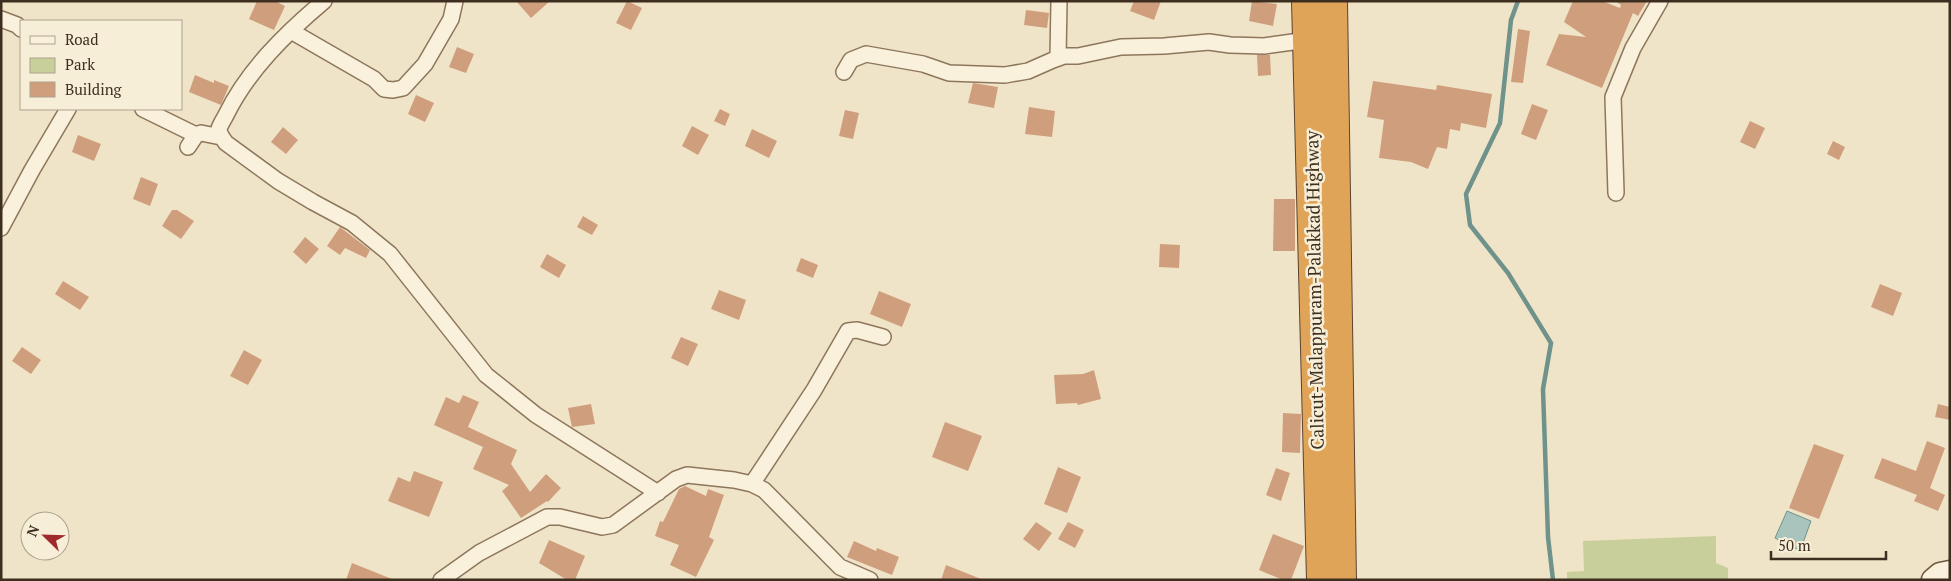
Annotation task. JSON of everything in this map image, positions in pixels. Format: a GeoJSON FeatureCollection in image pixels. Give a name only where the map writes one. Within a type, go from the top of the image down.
{"type":"FeatureCollection","features":[{"type":"Feature","properties":{"kind":"highway","name":"Calicut-Malappuram-Palakkad Highway"},"geometry":{"type":"LineString","coordinates":[[1306,1],[1321,580]]}},
{"type":"Feature","properties":{"kind":"highway","name":"Calicut-Malappuram-Palakkad Highway"},"geometry":{"type":"LineString","coordinates":[[1333,1],[1342,580]]}},
{"type":"Feature","properties":{"kind":"street"},"geometry":{"type":"LineString","coordinates":[[324,1],[263,59],[233,100],[219,129],[221,137],[278,181],[352,223],[390,254],[486,375],[536,415],[658,493]]}},
{"type":"Feature","properties":{"kind":"street"},"geometry":{"type":"LineString","coordinates":[[291,31],[374,79],[384,89],[393,90],[403,88],[425,64],[451,19],[455,1]]}},
{"type":"Feature","properties":{"kind":"street"},"geometry":{"type":"LineString","coordinates":[[1058,58],[1060,1]]}},
{"type":"Feature","properties":{"kind":"street"},"geometry":{"type":"LineString","coordinates":[[1616,194],[1613,97],[1633,48],[1660,1]]}},
{"type":"Feature","properties":{"kind":"street"},"geometry":{"type":"LineString","coordinates":[[1,19],[20,28]]}},
{"type":"Feature","properties":{"kind":"street"},"geometry":{"type":"LineString","coordinates":[[844,72],[850,60],[866,54],[923,64],[949,73],[1005,75],[1028,71],[1058,58],[1121,47],[1210,42],[1230,45],[1264,46],[1307,40]]}},
{"type":"Feature","properties":{"kind":"street"},"geometry":{"type":"LineString","coordinates":[[1,228],[67,110]]}},
{"type":"Feature","properties":{"kind":"street"},"geometry":{"type":"LineString","coordinates":[[145,110],[192,141],[201,133],[221,137]]}},
{"type":"Feature","properties":{"kind":"street"},"geometry":{"type":"LineString","coordinates":[[752,484],[814,390],[848,331],[857,330],[883,337]]}},
{"type":"Feature","properties":{"kind":"street"},"geometry":{"type":"LineString","coordinates":[[441,580],[479,553],[547,517],[560,517],[602,527],[613,525],[676,479],[687,475],[734,480],[752,484],[764,490],[840,568],[870,580]]}},
{"type":"Feature","properties":{"kind":"street"},"geometry":{"type":"LineString","coordinates":[[1933,580],[1940,574],[1950,572]]}},
{"type":"Feature","properties":{"kind":"green space"},"geometry":{"type":"Polygon","coordinates":[[[1716,536],[1716,563],[1728,568],[1728,580],[1567,580],[1567,572],[1584,571],[1583,541],[1716,536]]]}},
{"type":"Feature","properties":{"kind":"water"},"geometry":{"type":"Polygon","coordinates":[[[1787,511],[1811,521],[1800,551],[1775,538],[1787,511]]]}},
{"type":"Feature","properties":{"kind":"building"},"geometry":{"type":"Polygon","coordinates":[[[257,1],[275,1],[285,6],[274,30],[249,19],[257,1]]]}},
{"type":"Feature","properties":{"kind":"building"},"geometry":{"type":"Polygon","coordinates":[[[516,1],[550,1],[531,18],[516,1]]]}},
{"type":"Feature","properties":{"kind":"building"},"geometry":{"type":"Polygon","coordinates":[[[627,1],[642,8],[631,30],[616,23],[627,1]]]}},
{"type":"Feature","properties":{"kind":"building"},"geometry":{"type":"Polygon","coordinates":[[[1134,1],[1161,1],[1154,20],[1130,11],[1134,1]]]}},
{"type":"Feature","properties":{"kind":"building"},"geometry":{"type":"Polygon","coordinates":[[[1252,1],[1277,4],[1273,26],[1249,21],[1252,1]]]}},
{"type":"Feature","properties":{"kind":"building"},"geometry":{"type":"Polygon","coordinates":[[[1573,1],[1602,1],[1620,8],[1621,5],[1615,1],[1647,1],[1638,16],[1633,13],[1602,88],[1546,65],[1559,34],[1586,37],[1564,22],[1573,1]]]}},
{"type":"Feature","properties":{"kind":"building"},"geometry":{"type":"Polygon","coordinates":[[[1026,10],[1049,13],[1047,28],[1024,25],[1026,10]]]}},
{"type":"Feature","properties":{"kind":"building"},"geometry":{"type":"Polygon","coordinates":[[[1518,29],[1530,31],[1523,83],[1511,82],[1518,29]]]}},
{"type":"Feature","properties":{"kind":"building"},"geometry":{"type":"Polygon","coordinates":[[[457,47],[474,54],[466,73],[449,67],[457,47]]]}},
{"type":"Feature","properties":{"kind":"building"},"geometry":{"type":"Polygon","coordinates":[[[1257,55],[1270,55],[1271,75],[1258,76],[1257,55]]]}},
{"type":"Feature","properties":{"kind":"building"},"geometry":{"type":"Polygon","coordinates":[[[195,75],[214,83],[214,80],[229,86],[221,105],[189,92],[195,75]]]}},
{"type":"Feature","properties":{"kind":"building"},"geometry":{"type":"Polygon","coordinates":[[[1373,81],[1436,90],[1437,85],[1492,94],[1486,128],[1461,123],[1460,131],[1450,129],[1447,149],[1437,147],[1428,169],[1411,162],[1379,158],[1384,120],[1367,117],[1373,81]]]}},
{"type":"Feature","properties":{"kind":"building"},"geometry":{"type":"Polygon","coordinates":[[[973,83],[998,87],[994,108],[968,103],[973,83]]]}},
{"type":"Feature","properties":{"kind":"building"},"geometry":{"type":"Polygon","coordinates":[[[416,95],[434,103],[425,122],[408,114],[416,95]]]}},
{"type":"Feature","properties":{"kind":"building"},"geometry":{"type":"Polygon","coordinates":[[[1532,104],[1548,110],[1536,140],[1521,134],[1532,104]]]}},
{"type":"Feature","properties":{"kind":"building"},"geometry":{"type":"Polygon","coordinates":[[[1029,107],[1055,111],[1052,137],[1025,134],[1029,107]]]}},
{"type":"Feature","properties":{"kind":"building"},"geometry":{"type":"Polygon","coordinates":[[[720,109],[730,114],[725,126],[714,121],[720,109]]]}},
{"type":"Feature","properties":{"kind":"building"},"geometry":{"type":"Polygon","coordinates":[[[845,110],[859,113],[853,139],[839,136],[845,110]]]}},
{"type":"Feature","properties":{"kind":"building"},"geometry":{"type":"Polygon","coordinates":[[[1750,121],[1765,128],[1755,149],[1740,142],[1750,121]]]}},
{"type":"Feature","properties":{"kind":"building"},"geometry":{"type":"Polygon","coordinates":[[[692,126],[709,135],[698,155],[682,146],[692,126]]]}},
{"type":"Feature","properties":{"kind":"building"},"geometry":{"type":"Polygon","coordinates":[[[283,127],[298,140],[286,154],[271,142],[283,127]]]}},
{"type":"Feature","properties":{"kind":"building"},"geometry":{"type":"Polygon","coordinates":[[[752,129],[777,141],[769,158],[745,146],[752,129]]]}},
{"type":"Feature","properties":{"kind":"building"},"geometry":{"type":"Polygon","coordinates":[[[78,135],[101,144],[94,161],[72,152],[78,135]]]}},
{"type":"Feature","properties":{"kind":"building"},"geometry":{"type":"Polygon","coordinates":[[[1833,141],[1845,147],[1839,160],[1827,154],[1833,141]]]}},
{"type":"Feature","properties":{"kind":"building"},"geometry":{"type":"Polygon","coordinates":[[[141,177],[158,184],[150,206],[133,199],[141,177]]]}},
{"type":"Feature","properties":{"kind":"building"},"geometry":{"type":"Polygon","coordinates":[[[1274,199],[1295,199],[1295,251],[1273,251],[1274,199]]]}},
{"type":"Feature","properties":{"kind":"building"},"geometry":{"type":"Polygon","coordinates":[[[172,210],[177,210],[194,221],[181,239],[162,226],[172,210]]]}},
{"type":"Feature","properties":{"kind":"building"},"geometry":{"type":"Polygon","coordinates":[[[583,216],[598,225],[592,235],[577,227],[583,216]]]}},
{"type":"Feature","properties":{"kind":"building"},"geometry":{"type":"Polygon","coordinates":[[[340,227],[370,250],[366,258],[345,248],[340,255],[327,246],[340,227]]]}},
{"type":"Feature","properties":{"kind":"building"},"geometry":{"type":"Polygon","coordinates":[[[305,237],[319,249],[306,264],[293,252],[305,237]]]}},
{"type":"Feature","properties":{"kind":"building"},"geometry":{"type":"Polygon","coordinates":[[[1160,244],[1180,245],[1179,268],[1159,267],[1160,244]]]}},
{"type":"Feature","properties":{"kind":"building"},"geometry":{"type":"Polygon","coordinates":[[[547,254],[566,265],[559,278],[540,267],[547,254]]]}},
{"type":"Feature","properties":{"kind":"building"},"geometry":{"type":"Polygon","coordinates":[[[801,258],[818,265],[813,278],[796,271],[801,258]]]}},
{"type":"Feature","properties":{"kind":"building"},"geometry":{"type":"Polygon","coordinates":[[[63,281],[89,297],[80,310],[55,294],[63,281]]]}},
{"type":"Feature","properties":{"kind":"building"},"geometry":{"type":"Polygon","coordinates":[[[1880,284],[1902,293],[1893,316],[1871,307],[1880,284]]]}},
{"type":"Feature","properties":{"kind":"building"},"geometry":{"type":"Polygon","coordinates":[[[719,290],[746,300],[739,320],[711,309],[719,290]]]}},
{"type":"Feature","properties":{"kind":"building"},"geometry":{"type":"Polygon","coordinates":[[[879,291],[911,304],[902,327],[870,314],[879,291]]]}},
{"type":"Feature","properties":{"kind":"building"},"geometry":{"type":"Polygon","coordinates":[[[681,337],[698,344],[688,366],[671,358],[681,337]]]}},
{"type":"Feature","properties":{"kind":"building"},"geometry":{"type":"Polygon","coordinates":[[[22,347],[41,360],[31,374],[12,361],[22,347]]]}},
{"type":"Feature","properties":{"kind":"building"},"geometry":{"type":"Polygon","coordinates":[[[244,350],[262,360],[248,385],[230,376],[244,350]]]}},
{"type":"Feature","properties":{"kind":"building"},"geometry":{"type":"Polygon","coordinates":[[[1094,370],[1101,399],[1078,405],[1077,403],[1056,404],[1054,375],[1083,374],[1094,370]]]}},
{"type":"Feature","properties":{"kind":"building"},"geometry":{"type":"Polygon","coordinates":[[[463,395],[479,402],[468,427],[517,450],[511,464],[530,492],[546,474],[561,488],[548,502],[521,518],[502,491],[509,485],[473,469],[483,447],[434,425],[446,397],[459,403],[463,395]]]}},
{"type":"Feature","properties":{"kind":"building"},"geometry":{"type":"Polygon","coordinates":[[[591,404],[595,424],[572,427],[568,408],[591,404]]]}},
{"type":"Feature","properties":{"kind":"building"},"geometry":{"type":"Polygon","coordinates":[[[1938,404],[1950,407],[1950,420],[1935,417],[1938,404]]]}},
{"type":"Feature","properties":{"kind":"building"},"geometry":{"type":"Polygon","coordinates":[[[1283,413],[1301,414],[1300,453],[1282,452],[1283,413]]]}},
{"type":"Feature","properties":{"kind":"building"},"geometry":{"type":"Polygon","coordinates":[[[945,422],[982,436],[968,471],[932,457],[945,422]]]}},
{"type":"Feature","properties":{"kind":"building"},"geometry":{"type":"Polygon","coordinates":[[[1927,441],[1945,448],[1930,488],[1945,495],[1938,511],[1914,501],[1917,495],[1874,478],[1882,458],[1916,471],[1927,441]]]}},
{"type":"Feature","properties":{"kind":"building"},"geometry":{"type":"Polygon","coordinates":[[[1814,444],[1844,455],[1819,519],[1789,508],[1814,444]]]}},
{"type":"Feature","properties":{"kind":"building"},"geometry":{"type":"Polygon","coordinates":[[[1058,467],[1081,477],[1067,513],[1044,504],[1058,467]]]}},
{"type":"Feature","properties":{"kind":"building"},"geometry":{"type":"Polygon","coordinates":[[[1276,468],[1290,473],[1281,501],[1266,495],[1276,468]]]}},
{"type":"Feature","properties":{"kind":"building"},"geometry":{"type":"Polygon","coordinates":[[[414,471],[443,482],[429,517],[388,501],[398,477],[410,482],[414,471]]]}},
{"type":"Feature","properties":{"kind":"building"},"geometry":{"type":"Polygon","coordinates":[[[685,486],[706,496],[708,489],[724,495],[709,537],[714,540],[696,577],[670,565],[679,545],[655,536],[660,521],[663,522],[679,489],[685,486]]]}},
{"type":"Feature","properties":{"kind":"building"},"geometry":{"type":"Polygon","coordinates":[[[1036,522],[1052,533],[1039,551],[1023,539],[1036,522]]]}},
{"type":"Feature","properties":{"kind":"building"},"geometry":{"type":"Polygon","coordinates":[[[1068,522],[1084,530],[1075,548],[1058,539],[1068,522]]]}},
{"type":"Feature","properties":{"kind":"building"},"geometry":{"type":"Polygon","coordinates":[[[1273,534],[1304,546],[1291,580],[1283,580],[1259,570],[1273,534]]]}},
{"type":"Feature","properties":{"kind":"building"},"geometry":{"type":"Polygon","coordinates":[[[549,540],[585,556],[575,580],[567,580],[539,563],[549,540]]]}},
{"type":"Feature","properties":{"kind":"building"},"geometry":{"type":"Polygon","coordinates":[[[854,541],[876,551],[877,548],[899,557],[892,575],[847,557],[854,541]]]}},
{"type":"Feature","properties":{"kind":"building"},"geometry":{"type":"Polygon","coordinates":[[[352,563],[392,579],[392,580],[346,580],[352,563]]]}},
{"type":"Feature","properties":{"kind":"building"},"geometry":{"type":"Polygon","coordinates":[[[946,565],[981,579],[981,580],[941,580],[946,565]]]}},
{"type":"Feature","properties":{"kind":"waterway"},"geometry":{"type":"LineString","coordinates":[[1518,1],[1511,20],[1500,123],[1466,194],[1470,225],[1508,273],[1551,343],[1543,389],[1548,537],[1553,580]]}}]}
